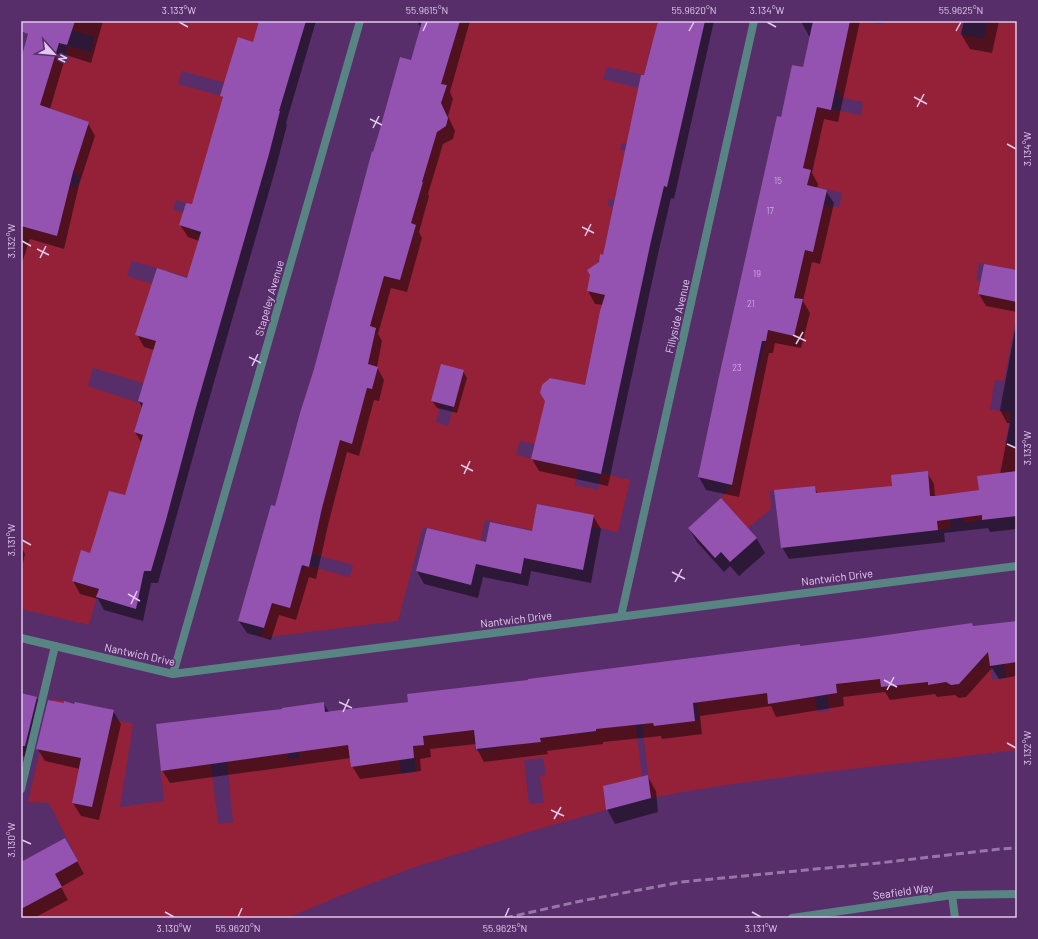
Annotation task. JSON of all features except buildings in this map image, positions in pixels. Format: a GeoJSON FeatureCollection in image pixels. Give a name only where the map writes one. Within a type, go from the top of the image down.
{"type":"FeatureCollection","features":[{"type":"Feature","properties":{"kind":"street","name":"Stapeley Avenue"},"geometry":{"type":"LineString","coordinates":[[173,674],[360,21]]}},
{"type":"Feature","properties":{"kind":"street","name":"Fillyside Avenue"},"geometry":{"type":"LineString","coordinates":[[621,616],[754,21]]}},
{"type":"Feature","properties":{"kind":"street","name":"Nantwich Drive"},"geometry":{"type":"LineString","coordinates":[[21,638],[173,674],[1017,566]]}},
{"type":"Feature","properties":{"kind":"street"},"geometry":{"type":"LineString","coordinates":[[21,789],[55,646]]}},
{"type":"Feature","properties":{"kind":"street","name":"Seafield Way"},"geometry":{"type":"LineString","coordinates":[[792,918],[952,895],[1017,894]]}},
{"type":"Feature","properties":{"kind":"street"},"geometry":{"type":"LineString","coordinates":[[952,895],[955,918]]}},
{"type":"Feature","properties":{"kind":"shaded area"},"geometry":{"type":"Polygon","coordinates":[[[75,21],[259,21],[256,30],[273,48],[238,38],[232,58],[240,87],[182,71],[178,84],[225,97],[200,207],[177,200],[173,209],[183,213],[193,229],[192,232],[200,234],[188,277],[132,261],[127,276],[183,293],[160,342],[164,359],[152,355],[146,373],[156,387],[93,368],[88,386],[142,404],[134,432],[151,437],[138,452],[125,495],[109,491],[101,517],[108,558],[81,551],[72,581],[99,589],[89,625],[21,609],[21,549],[23,541],[21,541],[21,232],[23,227],[57,236],[60,224],[53,181],[76,188],[81,175],[42,162],[89,122],[40,105],[55,53],[65,56],[68,46],[91,52],[95,37],[72,30],[75,21]]]}},
{"type":"Feature","properties":{"kind":"shaded area"},"geometry":{"type":"Polygon","coordinates":[[[460,21],[658,21],[656,29],[661,48],[651,46],[644,75],[607,67],[603,79],[638,88],[636,94],[643,95],[627,143],[622,143],[620,150],[626,151],[614,200],[609,199],[608,206],[613,207],[605,244],[616,247],[613,257],[600,254],[597,268],[605,295],[600,311],[585,385],[550,378],[542,385],[540,393],[580,408],[549,447],[520,441],[516,455],[578,469],[575,485],[598,490],[601,473],[630,480],[618,532],[547,517],[550,506],[537,504],[532,530],[485,520],[476,564],[461,561],[466,537],[423,527],[398,621],[261,638],[272,603],[290,608],[301,570],[304,570],[305,565],[350,577],[353,565],[305,552],[313,522],[319,524],[322,511],[284,500],[315,493],[325,496],[329,481],[319,478],[339,440],[352,444],[354,384],[372,389],[378,367],[360,362],[375,333],[376,328],[370,326],[383,275],[400,280],[416,225],[398,220],[418,201],[423,182],[411,179],[438,128],[441,129],[446,126],[448,118],[446,112],[431,108],[441,105],[447,85],[441,84],[460,21]],[[459,388],[441,403],[436,422],[448,426],[459,388]]]}},
{"type":"Feature","properties":{"kind":"shaded area"},"geometry":{"type":"Polygon","coordinates":[[[850,21],[864,21],[881,25],[882,21],[963,21],[960,34],[984,39],[988,21],[1017,21],[1017,270],[979,263],[976,280],[980,281],[978,294],[1017,301],[1017,314],[1004,381],[995,380],[990,409],[1011,413],[1005,445],[1016,447],[1017,471],[978,476],[982,520],[964,523],[959,493],[946,494],[951,528],[938,530],[935,495],[930,496],[927,471],[891,475],[894,499],[816,499],[814,486],[770,491],[771,509],[748,528],[721,498],[732,485],[752,374],[757,375],[768,330],[794,336],[803,299],[795,298],[802,263],[802,250],[813,252],[817,233],[818,203],[839,208],[842,193],[807,185],[811,170],[803,168],[817,107],[861,115],[863,102],[839,97],[840,91],[835,90],[850,21]]]}},
{"type":"Feature","properties":{"kind":"shaded area"},"geometry":{"type":"Polygon","coordinates":[[[990,649],[992,680],[1006,678],[1004,664],[1017,662],[1017,750],[742,783],[651,798],[638,690],[651,708],[654,726],[699,720],[697,702],[763,671],[768,704],[814,687],[817,712],[829,711],[828,695],[837,693],[836,684],[880,677],[882,687],[892,686],[891,676],[927,672],[928,685],[946,682],[951,685],[959,684],[962,680],[961,668],[982,665],[980,650],[990,649]]]}},
{"type":"Feature","properties":{"kind":"shaded area"},"geometry":{"type":"Polygon","coordinates":[[[52,699],[64,701],[112,719],[133,724],[120,807],[164,801],[161,771],[211,764],[218,824],[233,822],[227,761],[288,752],[288,759],[299,758],[299,751],[334,733],[398,748],[401,774],[416,772],[413,746],[423,736],[474,730],[475,751],[515,745],[514,725],[583,734],[596,732],[596,729],[634,710],[642,777],[603,786],[606,810],[412,868],[287,918],[21,918],[21,909],[61,887],[55,874],[78,861],[49,803],[28,802],[52,699]],[[543,758],[524,760],[529,804],[544,803],[540,776],[546,775],[543,758]]]}},
{"type":"Feature","properties":{"kind":"railway"},"geometry":{"type":"LineString","coordinates":[[505,918],[581,901],[681,882],[1017,848]]}}]}
